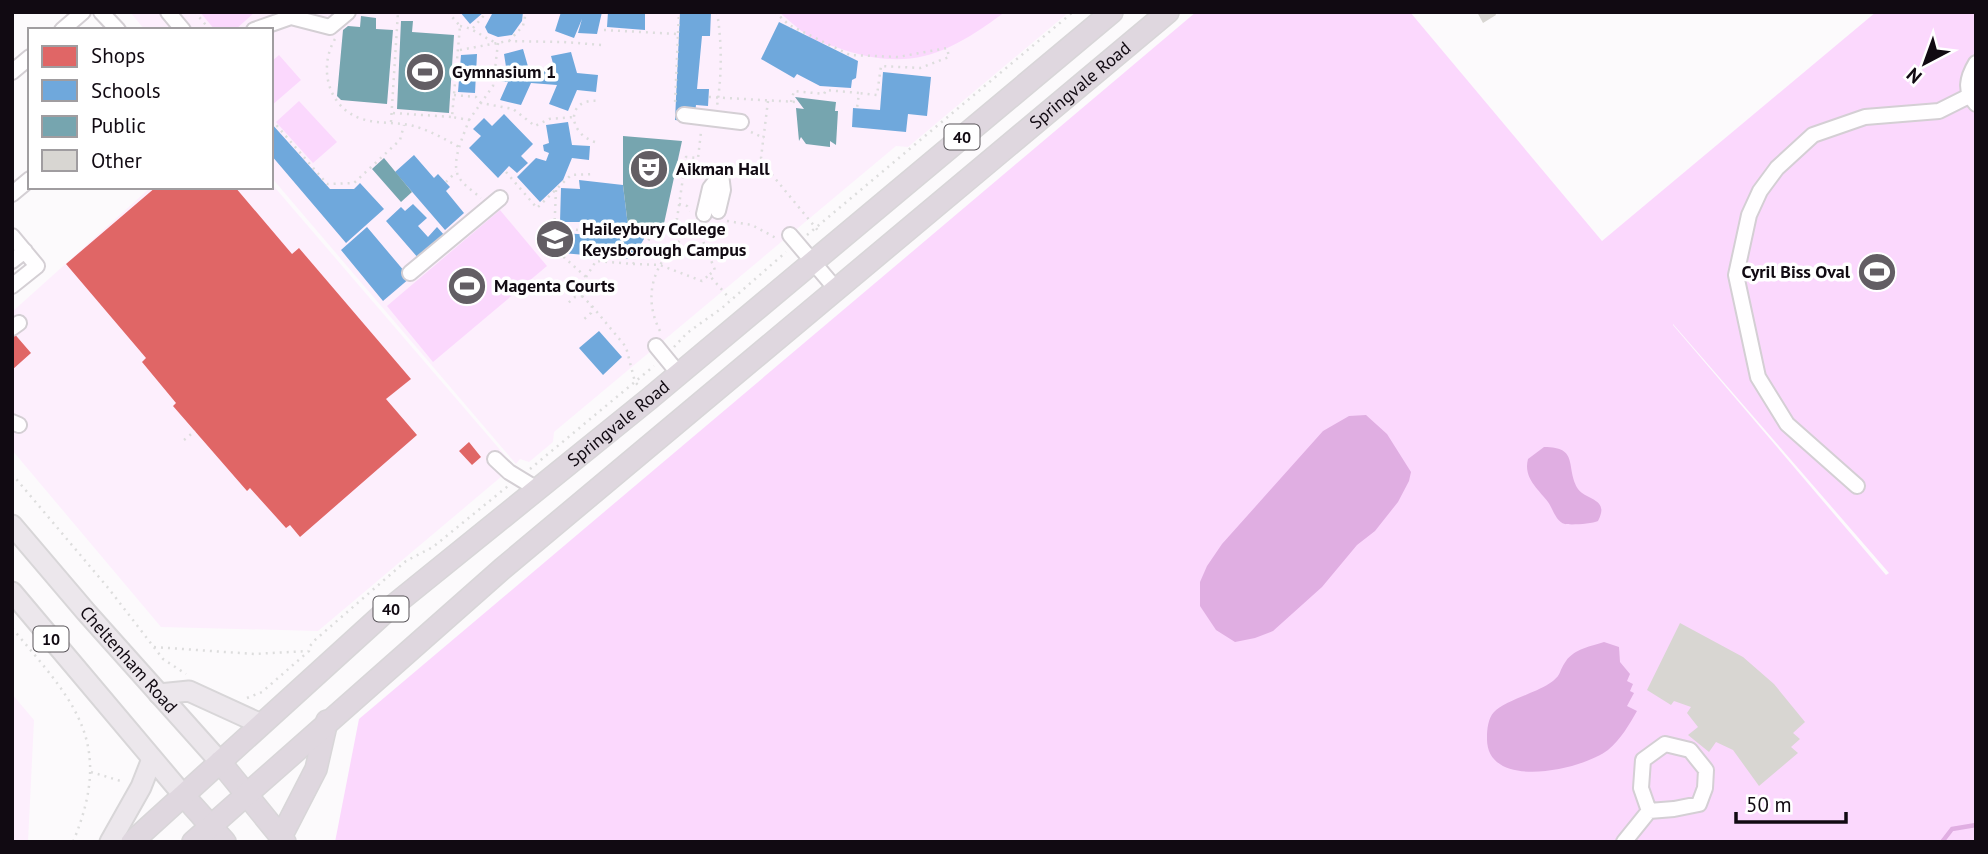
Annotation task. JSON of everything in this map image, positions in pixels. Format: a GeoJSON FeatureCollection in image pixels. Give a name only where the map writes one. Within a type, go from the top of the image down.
{"type":"FeatureCollection","features":[{"type":"Feature","properties":{"kind":"highway","name":"Springvale Road"},"geometry":{"type":"LineString","coordinates":[[132,842],[383,614],[649,399],[1112,12]]}},
{"type":"Feature","properties":{"kind":"highway","name":"Springvale Road"},"geometry":{"type":"LineString","coordinates":[[193,842],[502,569],[1168,12]]}},
{"type":"Feature","properties":{"kind":"highway"},"geometry":{"type":"LineString","coordinates":[[283,839],[316,769],[327,721]]}},
{"type":"Feature","properties":{"kind":"highway","name":"Cheltenham Road"},"geometry":{"type":"LineString","coordinates":[[220,762],[246,794]]}},
{"type":"Feature","properties":{"kind":"highway","name":"10"},"geometry":{"type":"LineString","coordinates":[[246,794],[283,839]]}},
{"type":"Feature","properties":{"kind":"highway","name":"10"},"geometry":{"type":"LineString","coordinates":[[184,796],[225,842]]}},
{"type":"Feature","properties":{"kind":"main road","name":"Cheltenham Road"},"geometry":{"type":"LineString","coordinates":[[12,525],[220,762]]}},
{"type":"Feature","properties":{"kind":"main road","name":"10"},"geometry":{"type":"LineString","coordinates":[[12,592],[184,796]]}},
{"type":"Feature","properties":{"kind":"main road"},"geometry":{"type":"LineString","coordinates":[[159,694],[189,691],[261,724]]}},
{"type":"Feature","properties":{"kind":"main road"},"geometry":{"type":"LineString","coordinates":[[110,842],[141,787],[152,759]]}},
{"type":"Feature","properties":{"kind":"street"},"geometry":{"type":"LineString","coordinates":[[64,28],[83,12]]}},
{"type":"Feature","properties":{"kind":"street"},"geometry":{"type":"LineString","coordinates":[[101,12],[116,28]]}},
{"type":"Feature","properties":{"kind":"street"},"geometry":{"type":"LineString","coordinates":[[168,12],[181,28]]}},
{"type":"Feature","properties":{"kind":"street"},"geometry":{"type":"LineString","coordinates":[[260,28],[291,17],[334,30],[348,12]]}},
{"type":"Feature","properties":{"kind":"street"},"geometry":{"type":"LineString","coordinates":[[12,72],[28,60]]}},
{"type":"Feature","properties":{"kind":"street"},"geometry":{"type":"LineString","coordinates":[[1857,486],[1787,424],[1758,377],[1736,275],[1749,215],[1760,191],[1777,168],[1813,135],[1865,117],[1939,111],[1972,100],[1967,85],[1976,64]]}},
{"type":"Feature","properties":{"kind":"street"},"geometry":{"type":"LineString","coordinates":[[679,115],[741,122]]}},
{"type":"Feature","properties":{"kind":"street"},"geometry":{"type":"LineString","coordinates":[[711,217],[710,188],[721,174]]}},
{"type":"Feature","properties":{"kind":"street"},"geometry":{"type":"LineString","coordinates":[[12,194],[28,181]]}},
{"type":"Feature","properties":{"kind":"street"},"geometry":{"type":"LineString","coordinates":[[410,273],[494,202]]}},
{"type":"Feature","properties":{"kind":"street"},"geometry":{"type":"LineString","coordinates":[[12,236],[37,266],[12,286]]}},
{"type":"Feature","properties":{"kind":"street"},"geometry":{"type":"LineString","coordinates":[[786,239],[813,262],[836,289]]}},
{"type":"Feature","properties":{"kind":"street"},"geometry":{"type":"LineString","coordinates":[[12,261],[25,251]]}},
{"type":"Feature","properties":{"kind":"street"},"geometry":{"type":"LineString","coordinates":[[659,342],[679,374]]}},
{"type":"Feature","properties":{"kind":"street"},"geometry":{"type":"LineString","coordinates":[[495,459],[509,472],[537,489]]}},
{"type":"Feature","properties":{"kind":"street"},"geometry":{"type":"LineString","coordinates":[[1624,842],[1649,811],[1699,804],[1705,788],[1706,770],[1690,750],[1665,744],[1643,760],[1641,788],[1649,811]]}},
{"type":"Feature","properties":{"kind":"path"},"geometry":{"type":"LineString","coordinates":[[195,12],[208,28]]}},
{"type":"Feature","properties":{"kind":"path"},"geometry":{"type":"LineString","coordinates":[[391,122],[398,12]]}},
{"type":"Feature","properties":{"kind":"path"},"geometry":{"type":"LineString","coordinates":[[448,12],[460,26],[473,28],[498,43]]}},
{"type":"Feature","properties":{"kind":"path"},"geometry":{"type":"LineString","coordinates":[[473,28],[487,12]]}},
{"type":"Feature","properties":{"kind":"path"},"geometry":{"type":"LineString","coordinates":[[509,41],[523,26],[526,12]]}},
{"type":"Feature","properties":{"kind":"path"},"geometry":{"type":"LineString","coordinates":[[679,12],[679,115]]}},
{"type":"Feature","properties":{"kind":"path"},"geometry":{"type":"LineString","coordinates":[[633,264],[650,238],[677,219],[685,157],[698,158],[708,117],[719,98],[721,41],[717,12]]}},
{"type":"Feature","properties":{"kind":"path"},"geometry":{"type":"LineString","coordinates":[[775,12],[789,25],[850,55],[898,57],[947,48],[949,58],[920,68],[881,66],[877,95],[794,91],[791,102]]}},
{"type":"Feature","properties":{"kind":"path"},"geometry":{"type":"LineString","coordinates":[[452,117],[460,26]]}},
{"type":"Feature","properties":{"kind":"path"},"geometry":{"type":"LineString","coordinates":[[334,30],[326,72],[332,94],[338,103],[359,118],[423,130],[459,147]]}},
{"type":"Feature","properties":{"kind":"path"},"geometry":{"type":"LineString","coordinates":[[604,30],[677,34]]}},
{"type":"Feature","properties":{"kind":"path"},"geometry":{"type":"LineString","coordinates":[[458,50],[509,41],[602,45]]}},
{"type":"Feature","properties":{"kind":"path"},"geometry":{"type":"LineString","coordinates":[[494,202],[461,181],[456,172],[459,147],[469,120],[494,86],[498,43]]}},
{"type":"Feature","properties":{"kind":"path"},"geometry":{"type":"LineString","coordinates":[[857,108],[859,93]]}},
{"type":"Feature","properties":{"kind":"path"},"geometry":{"type":"LineString","coordinates":[[454,95],[476,97],[481,103],[513,109],[535,126],[549,119],[574,117]]}},
{"type":"Feature","properties":{"kind":"path"},"geometry":{"type":"LineString","coordinates":[[709,97],[797,103]]}},
{"type":"Feature","properties":{"kind":"path"},"geometry":{"type":"LineString","coordinates":[[595,142],[586,139],[578,131],[574,111],[582,104],[598,101]]}},
{"type":"Feature","properties":{"kind":"path"},"geometry":{"type":"LineString","coordinates":[[768,101],[761,158],[764,165],[832,246]]}},
{"type":"Feature","properties":{"kind":"path"},"geometry":{"type":"LineString","coordinates":[[392,113],[469,120]]}},
{"type":"Feature","properties":{"kind":"path"},"geometry":{"type":"LineString","coordinates":[[273,121],[327,184],[354,183],[400,140],[404,125]]}},
{"type":"Feature","properties":{"kind":"path"},"geometry":{"type":"LineString","coordinates":[[446,182],[456,172]]}},
{"type":"Feature","properties":{"kind":"path"},"geometry":{"type":"LineString","coordinates":[[506,172],[537,208],[571,175],[593,174]]}},
{"type":"Feature","properties":{"kind":"path"},"geometry":{"type":"LineString","coordinates":[[556,190],[557,251],[586,277]]}},
{"type":"Feature","properties":{"kind":"path"},"geometry":{"type":"LineString","coordinates":[[659,342],[650,301],[653,284],[660,265],[686,234],[711,217],[752,225],[786,239]]}},
{"type":"Feature","properties":{"kind":"path"},"geometry":{"type":"LineString","coordinates":[[555,228],[590,231]]}},
{"type":"Feature","properties":{"kind":"path"},"geometry":{"type":"LineString","coordinates":[[582,296],[586,277],[596,261],[660,265],[702,281],[715,270],[697,228]]}},
{"type":"Feature","properties":{"kind":"path"},"geometry":{"type":"LineString","coordinates":[[709,275],[730,299]]}},
{"type":"Feature","properties":{"kind":"path"},"geometry":{"type":"LineString","coordinates":[[567,304],[575,297],[582,296]]}},
{"type":"Feature","properties":{"kind":"path"},"geometry":{"type":"LineString","coordinates":[[582,296],[626,347],[635,382],[649,399]]}},
{"type":"Feature","properties":{"kind":"path"},"geometry":{"type":"LineString","coordinates":[[582,321],[591,313],[592,306]]}},
{"type":"Feature","properties":{"kind":"path"},"geometry":{"type":"LineString","coordinates":[[184,440],[195,431]]}},
{"type":"Feature","properties":{"kind":"path"},"geometry":{"type":"LineString","coordinates":[[12,474],[163,659],[191,677]]}},
{"type":"Feature","properties":{"kind":"path"},"geometry":{"type":"LineString","coordinates":[[12,628],[74,706],[88,747],[91,772],[86,803],[73,842]]}},
{"type":"Feature","properties":{"kind":"path"},"geometry":{"type":"LineString","coordinates":[[154,647],[254,654],[309,651]]}},
{"type":"Feature","properties":{"kind":"path"},"geometry":{"type":"LineString","coordinates":[[91,772],[141,787]]}},
{"type":"Feature","properties":{"kind":"shaded area","name":"Haileybury College Keysborough Campus"},"geometry":{"type":"Polygon","coordinates":[[[130,12],[1069,12],[908,147],[896,146],[554,432],[553,442],[529,462],[520,459],[516,464],[273,179],[273,28],[143,28],[130,12]]]}},
{"type":"Feature","properties":{"kind":"shaded area"},"geometry":{"type":"Polygon","coordinates":[[[200,12],[255,12],[237,28],[213,28],[200,12]]]}},
{"type":"Feature","properties":{"kind":"shaded area"},"geometry":{"type":"Polygon","coordinates":[[[779,12],[1005,12],[948,48],[929,55],[890,59],[868,56],[817,41],[779,12]]]}},
{"type":"Feature","properties":{"kind":"shaded area"},"geometry":{"type":"Polygon","coordinates":[[[1196,12],[1410,12],[1602,241],[1876,12],[1976,12],[1976,842],[335,842],[359,719],[1196,12]],[[1673,324],[1886,575],[1889,573],[1673,324]]]}},
{"type":"Feature","properties":{"kind":"shaded area"},"geometry":{"type":"Polygon","coordinates":[[[279,55],[301,80],[273,104],[273,60],[279,55]]]}},
{"type":"Feature","properties":{"kind":"shaded area"},"geometry":{"type":"Polygon","coordinates":[[[299,101],[337,142],[313,163],[276,122],[299,101]]]}},
{"type":"Feature","properties":{"kind":"shaded area"},"geometry":{"type":"Polygon","coordinates":[[[273,185],[514,466],[318,631],[161,627],[12,450],[12,312],[149,189],[273,189],[273,185]]]}},
{"type":"Feature","properties":{"kind":"shaded area","name":"Magenta Courts"},"geometry":{"type":"Polygon","coordinates":[[[500,210],[547,266],[433,362],[387,306],[500,210]]]}},
{"type":"Feature","properties":{"kind":"shaded area"},"geometry":{"type":"Polygon","coordinates":[[[1366,415],[1387,434],[1411,472],[1398,502],[1375,531],[1357,545],[1322,587],[1273,631],[1235,642],[1216,630],[1200,606],[1200,582],[1222,544],[1323,431],[1349,416],[1366,415]]]}},
{"type":"Feature","properties":{"kind":"shaded area"},"geometry":{"type":"Polygon","coordinates":[[[1544,447],[1555,448],[1567,455],[1578,489],[1596,501],[1601,508],[1598,521],[1568,524],[1557,518],[1529,478],[1528,459],[1544,447]]]}},
{"type":"Feature","properties":{"kind":"shaded area"},"geometry":{"type":"Polygon","coordinates":[[[1604,642],[1619,647],[1620,662],[1630,674],[1627,681],[1633,684],[1630,691],[1634,693],[1627,706],[1637,711],[1617,741],[1595,757],[1558,769],[1518,771],[1501,765],[1491,754],[1487,737],[1489,721],[1494,712],[1552,682],[1566,661],[1583,648],[1604,642]]]}},
{"type":"Feature","properties":{"kind":"shaded area"},"geometry":{"type":"Polygon","coordinates":[[[12,694],[34,720],[28,842],[12,842],[12,694]]]}},
{"type":"Feature","properties":{"kind":"building: Shops"},"geometry":{"type":"Polygon","coordinates":[[[154,189],[237,189],[292,254],[299,248],[411,379],[386,399],[417,435],[300,537],[290,525],[286,528],[250,488],[247,491],[173,406],[176,403],[142,362],[146,358],[66,264],[154,189]]]}},
{"type":"Feature","properties":{"kind":"building: Shops"},"geometry":{"type":"Polygon","coordinates":[[[12,331],[31,353],[12,370],[12,331]]]}},
{"type":"Feature","properties":{"kind":"building: Shops"},"geometry":{"type":"Polygon","coordinates":[[[469,442],[481,457],[472,465],[459,451],[469,442]]]}},
{"type":"Feature","properties":{"kind":"building: Schools"},"geometry":{"type":"Polygon","coordinates":[[[460,12],[484,12],[470,24],[460,12]]]}},
{"type":"Feature","properties":{"kind":"building: Schools"},"geometry":{"type":"Polygon","coordinates":[[[490,12],[523,12],[522,21],[512,35],[498,37],[488,33],[485,27],[492,14],[490,12]]]}},
{"type":"Feature","properties":{"kind":"building: Schools"},"geometry":{"type":"Polygon","coordinates":[[[561,12],[602,12],[597,34],[578,33],[582,19],[574,38],[555,31],[561,12]]]}},
{"type":"Feature","properties":{"kind":"building: Schools"},"geometry":{"type":"Polygon","coordinates":[[[608,12],[645,12],[645,30],[607,27],[608,12]]]}},
{"type":"Feature","properties":{"kind":"building: Schools"},"geometry":{"type":"Polygon","coordinates":[[[680,12],[711,12],[710,36],[702,36],[697,89],[709,89],[708,106],[696,105],[694,122],[675,120],[680,12]]]}},
{"type":"Feature","properties":{"kind":"building: Schools"},"geometry":{"type":"Polygon","coordinates":[[[779,22],[858,61],[856,78],[852,80],[851,88],[820,86],[797,74],[794,78],[761,59],[779,22]]]}},
{"type":"Feature","properties":{"kind":"building: Schools"},"geometry":{"type":"Polygon","coordinates":[[[523,49],[529,70],[555,71],[551,56],[571,52],[577,73],[598,75],[596,92],[577,90],[568,111],[549,104],[557,85],[531,83],[521,105],[500,100],[508,82],[501,81],[501,75],[507,73],[504,54],[523,49]]]}},
{"type":"Feature","properties":{"kind":"building: Schools"},"geometry":{"type":"Polygon","coordinates":[[[477,54],[475,93],[458,92],[461,55],[477,54]]]}},
{"type":"Feature","properties":{"kind":"building: Schools"},"geometry":{"type":"Polygon","coordinates":[[[883,72],[931,77],[927,116],[908,114],[906,132],[852,127],[853,108],[880,110],[883,72]]]}},
{"type":"Feature","properties":{"kind":"building: Schools"},"geometry":{"type":"Polygon","coordinates":[[[504,114],[533,144],[521,156],[528,163],[517,173],[509,166],[498,178],[469,148],[481,136],[473,129],[484,118],[492,126],[504,114]]]}},
{"type":"Feature","properties":{"kind":"building: Schools"},"geometry":{"type":"Polygon","coordinates":[[[568,122],[572,145],[590,146],[589,160],[572,158],[563,180],[540,202],[517,177],[536,158],[546,161],[549,153],[544,151],[543,145],[549,143],[546,125],[568,122]]]}},
{"type":"Feature","properties":{"kind":"building: Schools"},"geometry":{"type":"Polygon","coordinates":[[[273,125],[330,189],[354,189],[360,183],[384,209],[346,243],[273,157],[273,125]]]}},
{"type":"Feature","properties":{"kind":"building: Schools"},"geometry":{"type":"Polygon","coordinates":[[[414,155],[434,178],[438,174],[450,187],[446,191],[464,213],[445,230],[395,172],[414,155]]]}},
{"type":"Feature","properties":{"kind":"building: Schools"},"geometry":{"type":"Polygon","coordinates":[[[579,180],[623,185],[628,226],[644,227],[644,239],[632,259],[562,253],[560,233],[595,235],[595,229],[589,229],[589,222],[560,222],[561,188],[580,189],[579,180]]]}},
{"type":"Feature","properties":{"kind":"building: Schools"},"geometry":{"type":"Polygon","coordinates":[[[413,204],[427,218],[418,226],[428,237],[437,227],[445,236],[419,259],[386,221],[401,207],[405,211],[413,204]]]}},
{"type":"Feature","properties":{"kind":"building: Schools"},"geometry":{"type":"Polygon","coordinates":[[[367,227],[410,278],[383,301],[341,250],[367,227]]]}},
{"type":"Feature","properties":{"kind":"building: Schools"},"geometry":{"type":"Polygon","coordinates":[[[599,331],[622,357],[603,375],[579,348],[599,331]]]}},
{"type":"Feature","properties":{"kind":"building: Public"},"geometry":{"type":"Polygon","coordinates":[[[361,16],[376,18],[376,29],[393,30],[387,104],[341,100],[337,96],[343,30],[348,26],[360,27],[361,16]]]}},
{"type":"Feature","properties":{"kind":"building: Public","name":"Gymnasium 1"},"geometry":{"type":"Polygon","coordinates":[[[401,21],[413,21],[412,32],[454,35],[449,113],[397,109],[401,21]]]}},
{"type":"Feature","properties":{"kind":"building: Public"},"geometry":{"type":"Polygon","coordinates":[[[795,97],[836,102],[836,145],[830,141],[830,147],[806,144],[801,137],[799,141],[796,108],[804,109],[795,97]]]}},
{"type":"Feature","properties":{"kind":"building: Public","name":"Aikman Hall"},"geometry":{"type":"Polygon","coordinates":[[[623,136],[682,141],[663,228],[628,226],[623,185],[623,136]]]}},
{"type":"Feature","properties":{"kind":"building: Public"},"geometry":{"type":"Polygon","coordinates":[[[384,158],[412,192],[401,202],[372,169],[384,158]]]}},
{"type":"Feature","properties":{"kind":"building: Other"},"geometry":{"type":"Polygon","coordinates":[[[1477,12],[1495,12],[1496,15],[1483,23],[1477,12]]]}},
{"type":"Feature","properties":{"kind":"building: Other"},"geometry":{"type":"Polygon","coordinates":[[[1680,623],[1743,657],[1774,684],[1805,722],[1793,733],[1800,739],[1791,747],[1798,753],[1759,786],[1733,750],[1716,742],[1709,752],[1688,735],[1698,727],[1687,713],[1691,707],[1674,701],[1671,705],[1647,690],[1680,623]]]}},
{"type":"Feature","properties":{"kind":"waterway"},"geometry":{"type":"LineString","coordinates":[[1942,842],[1952,829],[1976,825]]}},
{"type":"Feature","properties":{"kind":"place","name":"Gymnasium 1"},"geometry":{"type":"Point","coordinates":[425,72]}},
{"type":"Feature","properties":{"kind":"place","name":"Aikman Hall"},"geometry":{"type":"Point","coordinates":[649,169]}},
{"type":"Feature","properties":{"kind":"place","name":"Haileybury College Keysborough Campus"},"geometry":{"type":"Point","coordinates":[555,239]}},
{"type":"Feature","properties":{"kind":"place","name":"Cyril Biss Oval"},"geometry":{"type":"Point","coordinates":[1877,272]}},
{"type":"Feature","properties":{"kind":"place","name":"Magenta Courts"},"geometry":{"type":"Point","coordinates":[467,286]}}]}
